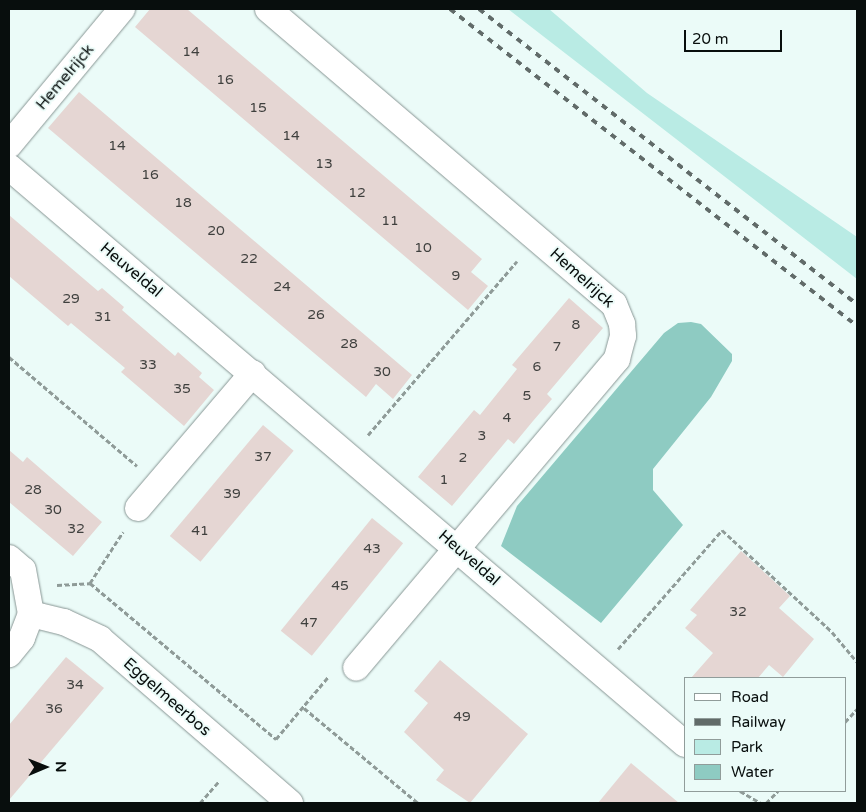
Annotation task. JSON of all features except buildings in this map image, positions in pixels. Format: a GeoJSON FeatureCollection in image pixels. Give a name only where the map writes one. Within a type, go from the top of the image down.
{"type":"FeatureCollection","features":[{"type":"Feature","properties":{"kind":"street","name":"Hemelrijck"},"geometry":{"type":"LineString","coordinates":[[9,145],[122,9]]}},
{"type":"Feature","properties":{"kind":"street","name":"Hemelrijck"},"geometry":{"type":"LineString","coordinates":[[268,9],[614,304],[622,324],[621,348],[617,359],[356,668]]}},
{"type":"Feature","properties":{"kind":"street","name":"Heuveldal"},"geometry":{"type":"LineString","coordinates":[[9,167],[253,373],[684,743]]}},
{"type":"Feature","properties":{"kind":"street"},"geometry":{"type":"LineString","coordinates":[[138,508],[253,373]]}},
{"type":"Feature","properties":{"kind":"street"},"geometry":{"type":"LineString","coordinates":[[9,558],[23,570],[31,614],[22,638],[9,654]]}},
{"type":"Feature","properties":{"kind":"street","name":"Eggelmeerbos"},"geometry":{"type":"LineString","coordinates":[[31,614],[64,622],[100,639],[290,803]]}},
{"type":"Feature","properties":{"kind":"path"},"geometry":{"type":"LineString","coordinates":[[350,456],[537,238]]}},
{"type":"Feature","properties":{"kind":"path"},"geometry":{"type":"LineString","coordinates":[[9,357],[158,484]]}},
{"type":"Feature","properties":{"kind":"path"},"geometry":{"type":"LineString","coordinates":[[90,583],[138,508]]}},
{"type":"Feature","properties":{"kind":"path"},"geometry":{"type":"LineString","coordinates":[[600,670],[722,530],[832,632],[857,662]]}},
{"type":"Feature","properties":{"kind":"path"},"geometry":{"type":"LineString","coordinates":[[26,587],[90,583],[276,739],[304,708],[332,672],[356,668]]}},
{"type":"Feature","properties":{"kind":"path"},"geometry":{"type":"LineString","coordinates":[[304,708],[418,803]]}},
{"type":"Feature","properties":{"kind":"path"},"geometry":{"type":"LineString","coordinates":[[846,721],[857,709]]}},
{"type":"Feature","properties":{"kind":"path"},"geometry":{"type":"LineString","coordinates":[[742,792],[761,803]]}},
{"type":"Feature","properties":{"kind":"path"},"geometry":{"type":"LineString","coordinates":[[766,803],[777,792]]}},
{"type":"Feature","properties":{"kind":"green space"},"geometry":{"type":"Polygon","coordinates":[[[508,9],[549,9],[647,93],[857,237],[857,279],[508,9]]]}},
{"type":"Feature","properties":{"kind":"water"},"geometry":{"type":"Polygon","coordinates":[[[691,322],[701,324],[732,354],[732,361],[711,397],[653,469],[653,490],[683,525],[601,623],[501,546],[517,506],[664,333],[678,323],[691,322]]]}},
{"type":"Feature","properties":{"kind":"railway"},"geometry":{"type":"LineString","coordinates":[[450,9],[857,326]]}},
{"type":"Feature","properties":{"kind":"railway"},"geometry":{"type":"LineString","coordinates":[[479,9],[857,304]]}}]}
